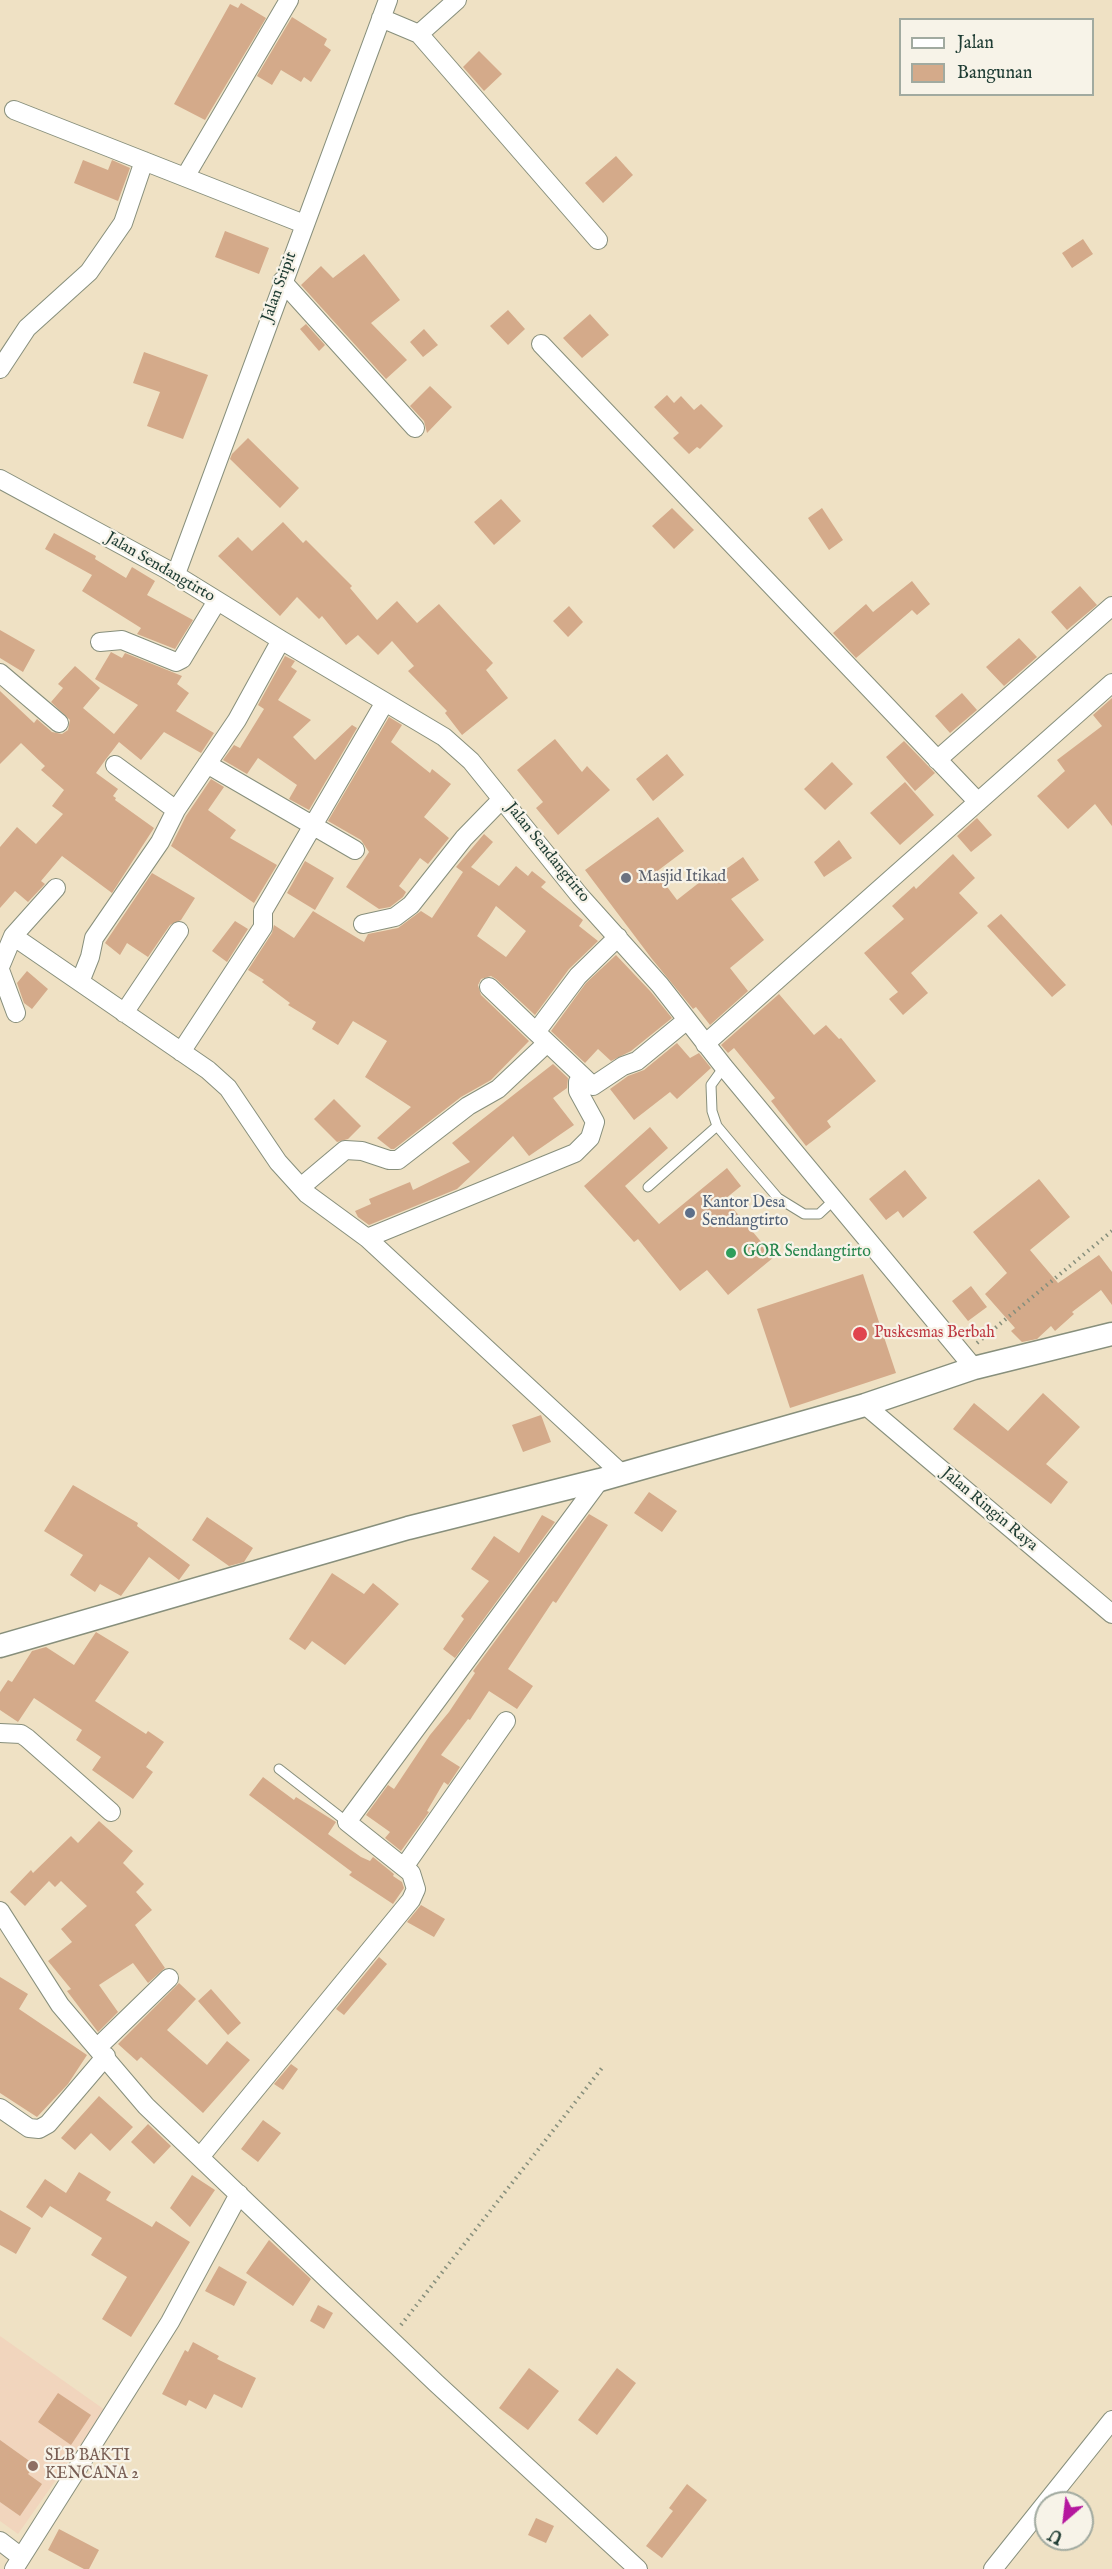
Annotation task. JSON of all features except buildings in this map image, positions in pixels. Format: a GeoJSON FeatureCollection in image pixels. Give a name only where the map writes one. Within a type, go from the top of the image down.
{"type":"FeatureCollection","features":[{"type":"Feature","properties":{"kind":"street"},"geometry":{"type":"LineString","coordinates":[[185,177],[289,0]]}},
{"type":"Feature","properties":{"kind":"street","name":"Jalan Sripit"},"geometry":{"type":"LineString","coordinates":[[176,574],[282,281],[388,0]]}},
{"type":"Feature","properties":{"kind":"street"},"geometry":{"type":"LineString","coordinates":[[419,34],[457,0]]}},
{"type":"Feature","properties":{"kind":"street"},"geometry":{"type":"LineString","coordinates":[[381,18],[419,34],[598,240]]}},
{"type":"Feature","properties":{"kind":"street"},"geometry":{"type":"LineString","coordinates":[[14,110],[304,224]]}},
{"type":"Feature","properties":{"kind":"street"},"geometry":{"type":"LineString","coordinates":[[0,369],[27,328],[89,272],[123,223],[144,161]]}},
{"type":"Feature","properties":{"kind":"street"},"geometry":{"type":"LineString","coordinates":[[282,281],[415,428]]}},
{"type":"Feature","properties":{"kind":"street"},"geometry":{"type":"LineString","coordinates":[[541,344],[978,802]]}},
{"type":"Feature","properties":{"kind":"street","name":"Jalan Sendangtirto"},"geometry":{"type":"LineString","coordinates":[[0,479],[176,574],[281,640],[444,737],[471,761],[580,896],[618,937],[969,1361]]}},
{"type":"Feature","properties":{"kind":"street"},"geometry":{"type":"LineString","coordinates":[[100,642],[122,640],[176,662],[182,660],[217,601]]}},
{"type":"Feature","properties":{"kind":"street"},"geometry":{"type":"LineString","coordinates":[[937,760],[1112,606]]}},
{"type":"Feature","properties":{"kind":"street"},"geometry":{"type":"LineString","coordinates":[[80,982],[90,957],[94,938],[160,842],[176,810],[237,720],[281,640]]}},
{"type":"Feature","properties":{"kind":"street"},"geometry":{"type":"LineString","coordinates":[[0,673],[60,723]]}},
{"type":"Feature","properties":{"kind":"street"},"geometry":{"type":"LineString","coordinates":[[705,1044],[1111,686]]}},
{"type":"Feature","properties":{"kind":"street"},"geometry":{"type":"LineString","coordinates":[[181,1052],[263,927],[263,911],[385,702]]}},
{"type":"Feature","properties":{"kind":"street"},"geometry":{"type":"LineString","coordinates":[[207,764],[356,850]]}},
{"type":"Feature","properties":{"kind":"street"},"geometry":{"type":"LineString","coordinates":[[115,765],[176,810]]}},
{"type":"Feature","properties":{"kind":"street"},"geometry":{"type":"LineString","coordinates":[[363,924],[395,917],[411,905],[464,838],[502,800]]}},
{"type":"Feature","properties":{"kind":"street"},"geometry":{"type":"LineString","coordinates":[[16,1013],[0,968],[13,936],[56,888]]}},
{"type":"Feature","properties":{"kind":"street"},"geometry":{"type":"LineString","coordinates":[[124,1013],[179,931]]}},
{"type":"Feature","properties":{"kind":"street"},"geometry":{"type":"LineString","coordinates":[[13,936],[208,1070],[228,1088],[278,1162],[301,1188],[367,1238],[610,1476]]}},
{"type":"Feature","properties":{"kind":"street"},"geometry":{"type":"LineString","coordinates":[[301,1188],[345,1150],[362,1151],[389,1160],[398,1160],[468,1106],[498,1089],[542,1037],[579,976],[618,937]]}},
{"type":"Feature","properties":{"kind":"street"},"geometry":{"type":"LineString","coordinates":[[489,987],[593,1086],[623,1066],[637,1061],[687,1020]]}},
{"type":"Feature","properties":{"kind":"street"},"geometry":{"type":"LineString","coordinates":[[367,1238],[575,1153],[584,1146],[594,1129],[592,1115],[578,1091],[578,1082],[583,1078]]}},
{"type":"Feature","properties":{"kind":"street"},"geometry":{"type":"LineString","coordinates":[[0,1646],[408,1528],[610,1476],[865,1406],[969,1361],[1112,1334]]}},
{"type":"Feature","properties":{"kind":"street","name":"Jalan Ringin Raya"},"geometry":{"type":"LineString","coordinates":[[865,1406],[1112,1614]]}},
{"type":"Feature","properties":{"kind":"street"},"geometry":{"type":"LineString","coordinates":[[200,2157],[411,1900],[416,1889],[415,1881],[404,1867],[346,1822],[610,1476]]}},
{"type":"Feature","properties":{"kind":"street"},"geometry":{"type":"LineString","coordinates":[[404,1867],[506,1721]]}},
{"type":"Feature","properties":{"kind":"street"},"geometry":{"type":"LineString","coordinates":[[0,1733],[21,1734],[27,1738],[111,1812]]}},
{"type":"Feature","properties":{"kind":"street"},"geometry":{"type":"LineString","coordinates":[[0,1911],[60,2005],[146,2106],[390,2339],[638,2569]]}},
{"type":"Feature","properties":{"kind":"street"},"geometry":{"type":"LineString","coordinates":[[0,2109],[29,2128],[39,2129],[48,2124],[102,2052],[169,1978]]}},
{"type":"Feature","properties":{"kind":"street"},"geometry":{"type":"LineString","coordinates":[[0,2541],[18,2563],[170,2322],[239,2194]]}},
{"type":"Feature","properties":{"kind":"street"},"geometry":{"type":"LineString","coordinates":[[993,2569],[1112,2420]]}},
{"type":"Feature","properties":{"kind":"lane"},"geometry":{"type":"LineString","coordinates":[[724,1067],[711,1085],[712,1111],[717,1125],[778,1198],[804,1214],[819,1214],[834,1200]]}},
{"type":"Feature","properties":{"kind":"lane"},"geometry":{"type":"LineString","coordinates":[[648,1186],[717,1125]]}},
{"type":"Feature","properties":{"kind":"lane"},"geometry":{"type":"LineString","coordinates":[[279,1769],[346,1822]]}},
{"type":"Feature","properties":{"kind":"path"},"geometry":{"type":"LineString","coordinates":[[969,1361],[1112,1231]]}},
{"type":"Feature","properties":{"kind":"path"},"geometry":{"type":"LineString","coordinates":[[390,2339],[602,2068]]}},
{"type":"Feature","properties":{"kind":"shaded area","name":"SLB BAKTI KENCANA 2"},"geometry":{"type":"Polygon","coordinates":[[[0,2336],[105,2410],[18,2534],[0,2521],[0,2336]]]}},
{"type":"Feature","properties":{"kind":"place","name":"Masjid Itikad"},"geometry":{"type":"Point","coordinates":[626,878]}},
{"type":"Feature","properties":{"kind":"place","name":"Kantor Desa Sendangtirto"},"geometry":{"type":"Point","coordinates":[690,1213]}},
{"type":"Feature","properties":{"kind":"place","name":"GOR Sendangtirto"},"geometry":{"type":"Point","coordinates":[731,1253]}},
{"type":"Feature","properties":{"kind":"place","name":"Puskesmas Berbah"},"geometry":{"type":"Point","coordinates":[860,1334]}},
{"type":"Feature","properties":{"kind":"place","name":"SLB BAKTI KENCANA 2"},"geometry":{"type":"Point","coordinates":[33,2466]}}]}
